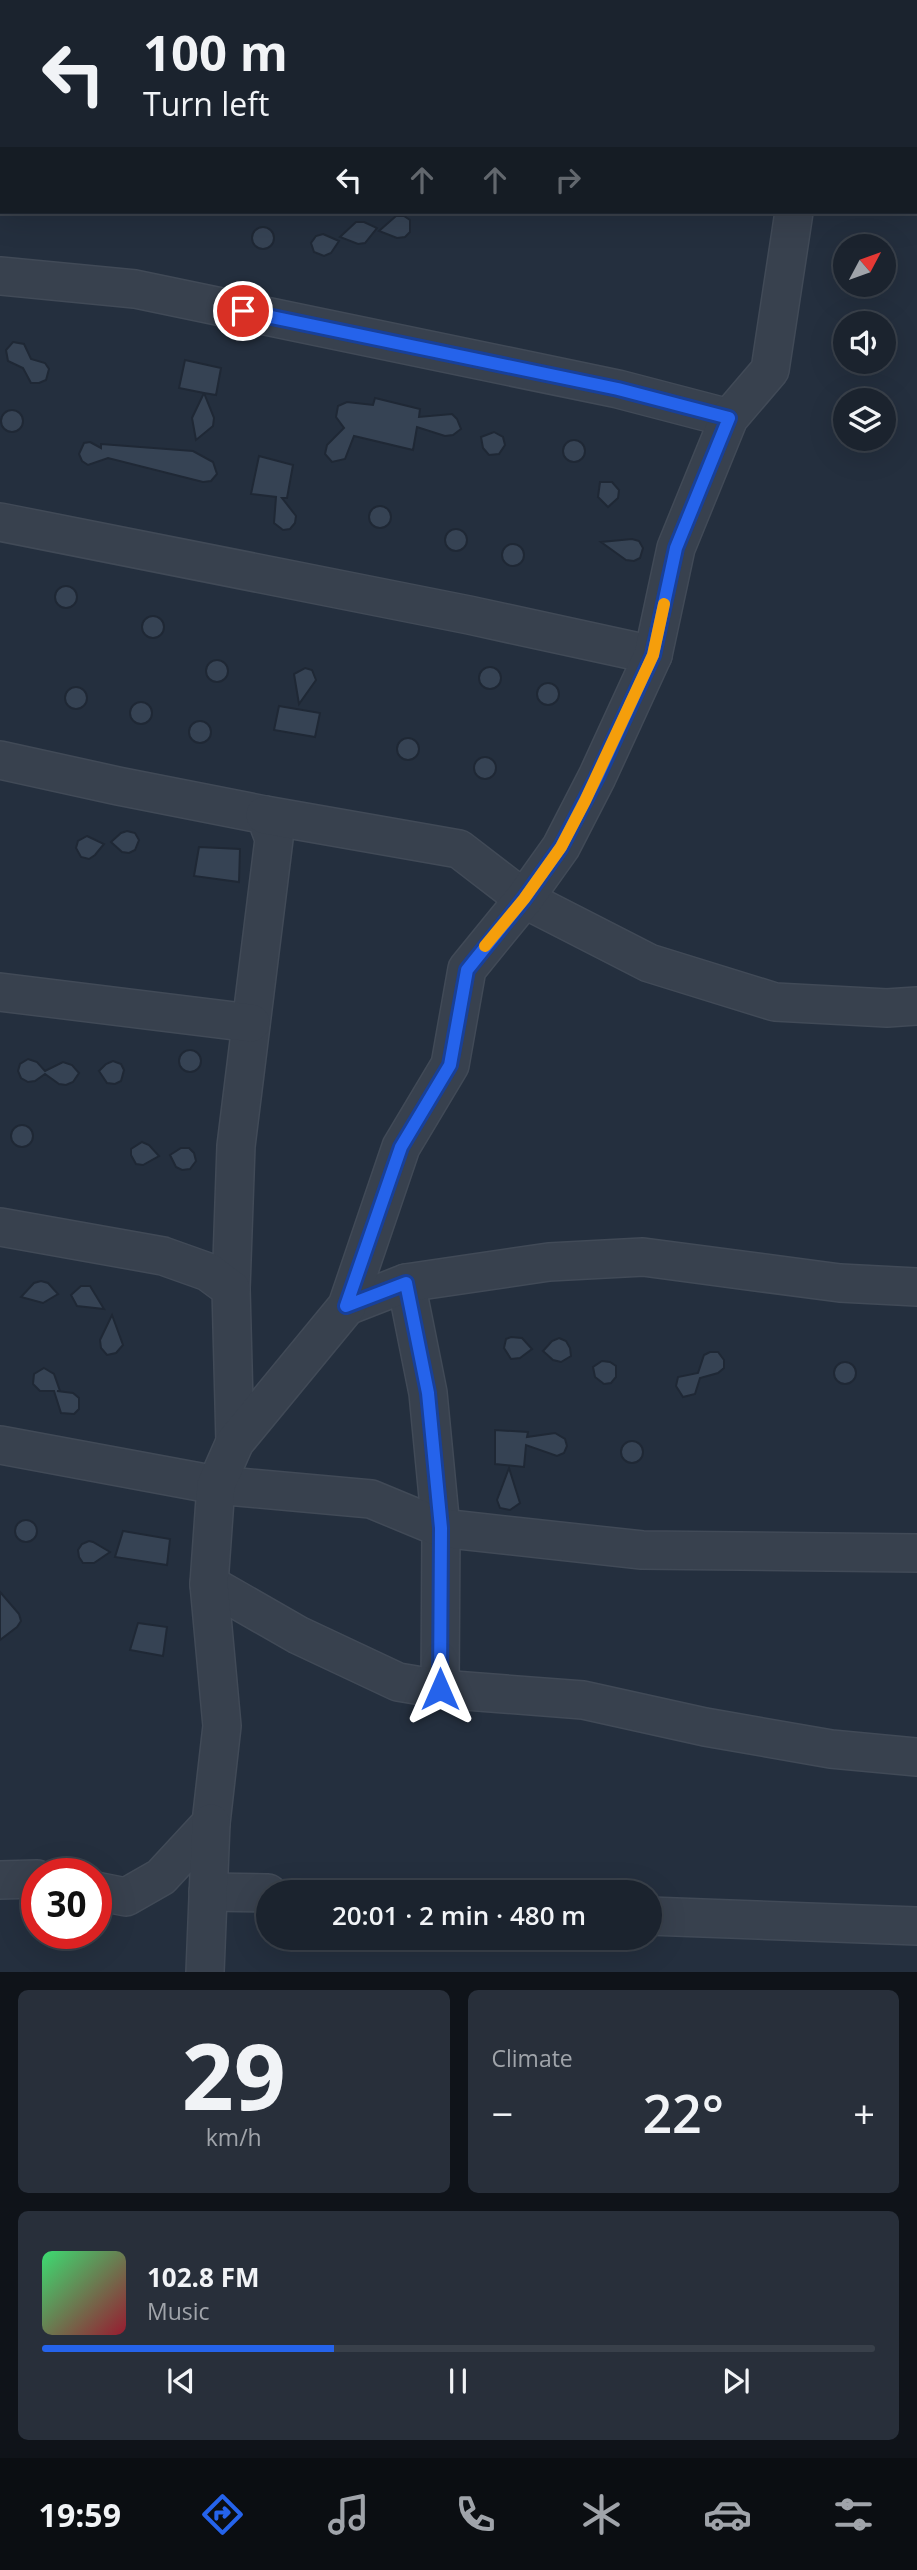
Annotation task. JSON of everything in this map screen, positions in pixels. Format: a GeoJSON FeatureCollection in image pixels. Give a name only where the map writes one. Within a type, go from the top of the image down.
{"type":"FeatureCollection","features":[{"type":"Feature","properties":{"kind":"street"},"geometry":{"type":"LineString","coordinates":[[205,1972],[211,1824],[222,1726],[209,1584],[216,1485],[235,1442],[346,1306],[401,1147],[450,1065],[467,970],[524,899],[561,847],[597,777],[653,655],[676,548],[729,418],[770,370],[794,214]]}},
{"type":"Feature","properties":{"kind":"street"},"geometry":{"type":"LineString","coordinates":[[0,276],[135,289],[618,389],[729,418]]}},
{"type":"Feature","properties":{"kind":"street"},"geometry":{"type":"LineString","coordinates":[[0,522],[469,615],[653,655]]}},
{"type":"Feature","properties":{"kind":"street"},"geometry":{"type":"LineString","coordinates":[[0,760],[265,815],[459,849],[524,899],[649,963],[775,1002],[887,1008],[917,1006]]}},
{"type":"Feature","properties":{"kind":"street"},"geometry":{"type":"LineString","coordinates":[[235,1442],[231,1289],[236,1146],[274,839],[265,815]]}},
{"type":"Feature","properties":{"kind":"street"},"geometry":{"type":"LineString","coordinates":[[0,992],[251,1023]]}},
{"type":"Feature","properties":{"kind":"street"},"geometry":{"type":"LineString","coordinates":[[0,1227],[163,1256],[208,1272],[231,1289]]}},
{"type":"Feature","properties":{"kind":"street"},"geometry":{"type":"LineString","coordinates":[[346,1306],[406,1283],[549,1262],[643,1257],[840,1283],[917,1287]]}},
{"type":"Feature","properties":{"kind":"street"},"geometry":{"type":"LineString","coordinates":[[406,1283],[428,1393],[441,1528],[440,1689]]}},
{"type":"Feature","properties":{"kind":"street"},"geometry":{"type":"LineString","coordinates":[[0,1445],[216,1485],[372,1499],[441,1528],[642,1550],[917,1553]]}},
{"type":"Feature","properties":{"kind":"street"},"geometry":{"type":"LineString","coordinates":[[209,1584],[298,1635],[398,1682],[440,1689],[583,1700],[705,1727],[831,1749],[917,1756]]}},
{"type":"Feature","properties":{"kind":"street"},"geometry":{"type":"LineString","coordinates":[[112,1894],[126,1897],[161,1877],[211,1824]]}},
{"type":"Feature","properties":{"kind":"street"},"geometry":{"type":"LineString","coordinates":[[0,1881],[21,1880]]}},
{"type":"Feature","properties":{"kind":"street"},"geometry":{"type":"LineString","coordinates":[[208,1892],[256,1893]]}},
{"type":"Feature","properties":{"kind":"street"},"geometry":{"type":"LineString","coordinates":[[662,1916],[917,1926]]}},
{"type":"Feature","properties":{"kind":"building"},"geometry":{"type":"Polygon","coordinates":[[[396,216],[404,216],[410,220],[410,232],[405,237],[397,238],[379,231],[396,216]]]}},
{"type":"Feature","properties":{"kind":"building"},"geometry":{"type":"Polygon","coordinates":[[[356,222],[364,222],[377,228],[365,243],[358,244],[340,237],[356,222]]]}},
{"type":"Feature","properties":{"kind":"building"},"geometry":{"type":"Polygon","coordinates":[[[259,227],[267,227],[274,234],[274,242],[267,249],[259,249],[252,242],[252,234],[259,227]]]}},
{"type":"Feature","properties":{"kind":"building"},"geometry":{"type":"Polygon","coordinates":[[[323,234],[339,241],[331,253],[324,256],[314,252],[311,243],[316,236],[323,234]]]}},
{"type":"Feature","properties":{"kind":"building"},"geometry":{"type":"Polygon","coordinates":[[[13,342],[24,344],[31,359],[45,363],[49,369],[46,380],[31,383],[23,368],[8,361],[6,350],[13,342]]]}},
{"type":"Feature","properties":{"kind":"building"},"geometry":{"type":"Polygon","coordinates":[[[185,360],[221,368],[216,395],[179,388],[185,360]]]}},
{"type":"Feature","properties":{"kind":"building"},"geometry":{"type":"Polygon","coordinates":[[[204,393],[214,418],[213,426],[196,440],[192,418],[204,393]]]}},
{"type":"Feature","properties":{"kind":"building"},"geometry":{"type":"Polygon","coordinates":[[[375,398],[420,409],[419,417],[452,414],[461,429],[453,435],[445,436],[417,427],[413,450],[354,436],[345,459],[332,462],[325,454],[327,445],[344,428],[336,417],[338,406],[347,402],[373,405],[375,398]]]}},
{"type":"Feature","properties":{"kind":"building"},"geometry":{"type":"Polygon","coordinates":[[[8,410],[16,410],[23,417],[23,425],[16,432],[8,432],[1,425],[1,417],[8,410]]]}},
{"type":"Feature","properties":{"kind":"building"},"geometry":{"type":"Polygon","coordinates":[[[494,432],[503,437],[505,445],[499,454],[489,455],[483,448],[481,437],[494,432]]]}},
{"type":"Feature","properties":{"kind":"building"},"geometry":{"type":"Polygon","coordinates":[[[570,440],[578,440],[585,447],[585,455],[578,462],[570,462],[563,455],[563,447],[570,440]]]}},
{"type":"Feature","properties":{"kind":"building"},"geometry":{"type":"Polygon","coordinates":[[[90,442],[101,448],[101,444],[193,451],[213,462],[217,474],[211,481],[203,482],[108,458],[88,465],[82,461],[79,454],[84,443],[90,442]]]}},
{"type":"Feature","properties":{"kind":"building"},"geometry":{"type":"Polygon","coordinates":[[[259,456],[293,465],[287,498],[282,498],[296,516],[290,529],[283,530],[274,523],[276,497],[251,494],[259,456]]]}},
{"type":"Feature","properties":{"kind":"building"},"geometry":{"type":"Polygon","coordinates":[[[600,482],[612,482],[619,490],[618,498],[608,507],[598,497],[600,482]]]}},
{"type":"Feature","properties":{"kind":"building"},"geometry":{"type":"Polygon","coordinates":[[[380,506],[388,509],[391,517],[388,525],[380,528],[372,525],[369,517],[372,509],[380,506]]]}},
{"type":"Feature","properties":{"kind":"building"},"geometry":{"type":"Polygon","coordinates":[[[452,529],[460,529],[467,536],[467,544],[460,551],[452,551],[445,544],[445,536],[452,529]]]}},
{"type":"Feature","properties":{"kind":"building"},"geometry":{"type":"Polygon","coordinates":[[[632,539],[639,541],[643,548],[640,558],[634,561],[626,560],[601,542],[632,539]]]}},
{"type":"Feature","properties":{"kind":"building"},"geometry":{"type":"Polygon","coordinates":[[[509,544],[517,544],[524,551],[524,559],[517,566],[509,566],[502,559],[502,551],[509,544]]]}},
{"type":"Feature","properties":{"kind":"building"},"geometry":{"type":"Polygon","coordinates":[[[66,586],[74,589],[77,597],[74,605],[66,608],[58,605],[55,597],[58,589],[66,586]]]}},
{"type":"Feature","properties":{"kind":"building"},"geometry":{"type":"Polygon","coordinates":[[[153,616],[161,619],[164,627],[161,635],[153,638],[145,635],[142,627],[145,619],[153,616]]]}},
{"type":"Feature","properties":{"kind":"building"},"geometry":{"type":"Polygon","coordinates":[[[213,660],[221,660],[228,667],[228,675],[221,682],[213,682],[206,675],[206,667],[213,660]]]}},
{"type":"Feature","properties":{"kind":"building"},"geometry":{"type":"Polygon","coordinates":[[[490,667],[498,670],[501,678],[498,686],[490,689],[482,686],[479,678],[482,670],[490,667]]]}},
{"type":"Feature","properties":{"kind":"building"},"geometry":{"type":"Polygon","coordinates":[[[305,668],[312,670],[316,680],[299,704],[294,674],[305,668]]]}},
{"type":"Feature","properties":{"kind":"building"},"geometry":{"type":"Polygon","coordinates":[[[548,683],[556,686],[559,694],[556,702],[548,705],[540,702],[537,694],[540,686],[548,683]]]}},
{"type":"Feature","properties":{"kind":"building"},"geometry":{"type":"Polygon","coordinates":[[[72,687],[80,687],[87,694],[87,702],[80,709],[72,709],[65,702],[65,694],[72,687]]]}},
{"type":"Feature","properties":{"kind":"building"},"geometry":{"type":"Polygon","coordinates":[[[137,702],[145,702],[152,709],[152,717],[145,724],[137,724],[130,717],[130,709],[137,702]]]}},
{"type":"Feature","properties":{"kind":"building"},"geometry":{"type":"Polygon","coordinates":[[[279,706],[320,713],[315,737],[274,730],[279,706]]]}},
{"type":"Feature","properties":{"kind":"building"},"geometry":{"type":"Polygon","coordinates":[[[196,721],[204,721],[211,728],[211,736],[204,743],[196,743],[189,736],[189,728],[196,721]]]}},
{"type":"Feature","properties":{"kind":"building"},"geometry":{"type":"Polygon","coordinates":[[[404,738],[412,738],[419,745],[419,753],[412,760],[404,760],[397,753],[397,745],[404,738]]]}},
{"type":"Feature","properties":{"kind":"building"},"geometry":{"type":"Polygon","coordinates":[[[485,757],[493,760],[496,768],[493,776],[485,779],[477,776],[474,768],[477,760],[485,757]]]}},
{"type":"Feature","properties":{"kind":"building"},"geometry":{"type":"Polygon","coordinates":[[[127,831],[135,833],[139,840],[135,850],[129,853],[122,852],[111,842],[127,831]]]}},
{"type":"Feature","properties":{"kind":"building"},"geometry":{"type":"Polygon","coordinates":[[[87,836],[104,844],[89,859],[81,857],[76,848],[78,841],[87,836]]]}},
{"type":"Feature","properties":{"kind":"building"},"geometry":{"type":"Polygon","coordinates":[[[199,847],[240,849],[239,882],[194,876],[199,847]]]}},
{"type":"Feature","properties":{"kind":"building"},"geometry":{"type":"Polygon","coordinates":[[[186,1050],[194,1050],[201,1057],[201,1065],[194,1072],[186,1072],[179,1065],[179,1057],[186,1050]]]}},
{"type":"Feature","properties":{"kind":"building"},"geometry":{"type":"Polygon","coordinates":[[[28,1059],[37,1062],[45,1071],[63,1062],[72,1065],[79,1073],[73,1082],[66,1085],[59,1084],[45,1074],[28,1082],[21,1078],[18,1071],[20,1064],[28,1059]]]}},
{"type":"Feature","properties":{"kind":"building"},"geometry":{"type":"Polygon","coordinates":[[[113,1061],[121,1064],[124,1070],[121,1081],[115,1084],[107,1083],[99,1071],[113,1061]]]}},
{"type":"Feature","properties":{"kind":"building"},"geometry":{"type":"Polygon","coordinates":[[[22,1125],[30,1128],[33,1136],[30,1144],[22,1147],[14,1144],[11,1136],[14,1128],[22,1125]]]}},
{"type":"Feature","properties":{"kind":"building"},"geometry":{"type":"Polygon","coordinates":[[[142,1142],[149,1145],[159,1156],[143,1165],[136,1164],[131,1155],[131,1149],[142,1142]]]}},
{"type":"Feature","properties":{"kind":"building"},"geometry":{"type":"Polygon","coordinates":[[[181,1148],[189,1148],[194,1153],[196,1161],[190,1169],[182,1170],[176,1167],[170,1155],[181,1148]]]}},
{"type":"Feature","properties":{"kind":"building"},"geometry":{"type":"Polygon","coordinates":[[[34,1283],[48,1283],[58,1294],[43,1303],[21,1297],[34,1283]]]}},
{"type":"Feature","properties":{"kind":"building"},"geometry":{"type":"Polygon","coordinates":[[[81,1286],[90,1286],[104,1309],[77,1306],[71,1295],[81,1286]]]}},
{"type":"Feature","properties":{"kind":"building"},"geometry":{"type":"Polygon","coordinates":[[[112,1315],[123,1345],[116,1353],[107,1355],[101,1348],[100,1340],[112,1315]]]}},
{"type":"Feature","properties":{"kind":"building"},"geometry":{"type":"Polygon","coordinates":[[[522,1338],[532,1349],[520,1358],[511,1359],[504,1348],[506,1339],[522,1338]]]}},
{"type":"Feature","properties":{"kind":"building"},"geometry":{"type":"Polygon","coordinates":[[[559,1338],[566,1341],[571,1356],[561,1362],[553,1360],[543,1351],[559,1338]]]}},
{"type":"Feature","properties":{"kind":"building"},"geometry":{"type":"Polygon","coordinates":[[[718,1352],[724,1360],[724,1368],[718,1373],[700,1378],[695,1394],[683,1397],[676,1386],[678,1377],[698,1373],[704,1355],[718,1352]]]}},
{"type":"Feature","properties":{"kind":"building"},"geometry":{"type":"Polygon","coordinates":[[[602,1361],[616,1366],[616,1377],[611,1383],[604,1384],[595,1377],[593,1367],[602,1361]]]}},
{"type":"Feature","properties":{"kind":"building"},"geometry":{"type":"Polygon","coordinates":[[[845,1362],[853,1365],[856,1373],[853,1381],[845,1384],[837,1381],[834,1373],[837,1365],[845,1362]]]}},
{"type":"Feature","properties":{"kind":"building"},"geometry":{"type":"Polygon","coordinates":[[[44,1368],[54,1374],[60,1391],[57,1391],[73,1393],[79,1398],[79,1409],[74,1414],[61,1413],[54,1391],[40,1391],[33,1384],[34,1374],[44,1368]]]}},
{"type":"Feature","properties":{"kind":"building"},"geometry":{"type":"Polygon","coordinates":[[[495,1430],[528,1432],[527,1437],[555,1433],[565,1439],[567,1446],[564,1453],[557,1456],[526,1445],[524,1467],[495,1464],[495,1430]]]}},
{"type":"Feature","properties":{"kind":"building"},"geometry":{"type":"Polygon","coordinates":[[[632,1441],[640,1444],[643,1452],[640,1460],[632,1463],[624,1460],[621,1452],[624,1444],[632,1441]]]}},
{"type":"Feature","properties":{"kind":"building"},"geometry":{"type":"Polygon","coordinates":[[[509,1468],[520,1503],[510,1510],[500,1508],[497,1500],[509,1468]]]}},
{"type":"Feature","properties":{"kind":"building"},"geometry":{"type":"Polygon","coordinates":[[[22,1520],[30,1520],[37,1527],[37,1535],[30,1542],[22,1542],[15,1535],[15,1527],[22,1520]]]}},
{"type":"Feature","properties":{"kind":"building"},"geometry":{"type":"Polygon","coordinates":[[[123,1531],[170,1539],[167,1565],[115,1557],[123,1531]]]}},
{"type":"Feature","properties":{"kind":"building"},"geometry":{"type":"Polygon","coordinates":[[[89,1541],[110,1552],[94,1563],[83,1563],[78,1550],[82,1544],[89,1541]]]}},
{"type":"Feature","properties":{"kind":"building"},"geometry":{"type":"Polygon","coordinates":[[[0,1592],[19,1614],[21,1621],[0,1640],[0,1592]]]}},
{"type":"Feature","properties":{"kind":"building"},"geometry":{"type":"Polygon","coordinates":[[[138,1623],[167,1627],[163,1656],[130,1650],[138,1623]]]}},
{"type":"Feature","properties":{"kind":"slow traffic"},"geometry":{"type":"LineString","coordinates":[[485,946],[524,899],[561,847],[597,777],[653,655],[664,604]]}},
{"type":"Feature","properties":{"kind":"route"},"geometry":{"type":"LineString","coordinates":[[243,311],[618,389],[729,418],[676,548],[653,655],[597,777],[561,847],[524,899],[467,970],[450,1065],[401,1147],[346,1306],[406,1283],[428,1393],[441,1528],[440,1689]]}}]}
